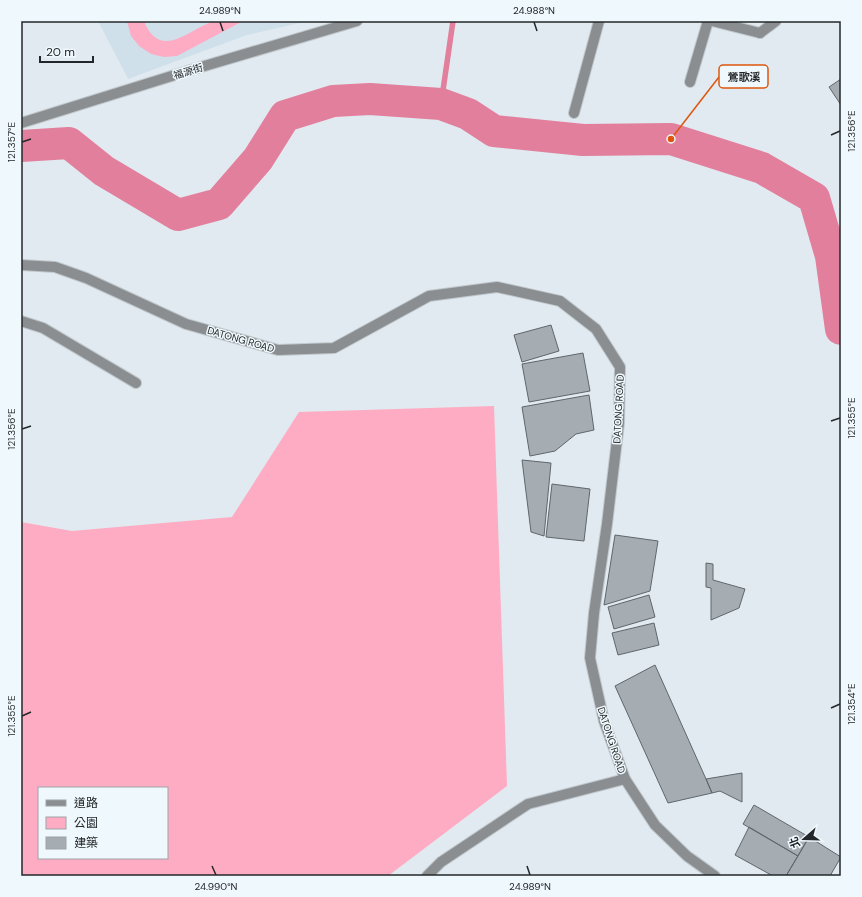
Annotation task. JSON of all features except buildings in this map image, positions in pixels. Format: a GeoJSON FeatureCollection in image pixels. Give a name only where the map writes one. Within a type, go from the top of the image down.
{"type":"FeatureCollection","features":[{"type":"Feature","properties":{"kind":"street","name":"福源街"},"geometry":{"type":"LineString","coordinates":[[21,123],[191,70],[357,21]]}},
{"type":"Feature","properties":{"kind":"street"},"geometry":{"type":"LineString","coordinates":[[574,113],[599,21]]}},
{"type":"Feature","properties":{"kind":"street"},"geometry":{"type":"LineString","coordinates":[[690,82],[708,21]]}},
{"type":"Feature","properties":{"kind":"street"},"geometry":{"type":"LineString","coordinates":[[712,21],[760,33],[776,21]]}},
{"type":"Feature","properties":{"kind":"street","name":"DATONG ROAD"},"geometry":{"type":"LineString","coordinates":[[21,265],[55,267],[86,278],[186,324],[278,350],[334,348],[429,296],[497,287],[560,301],[596,329],[620,367],[620,375],[619,423],[607,524],[594,613],[590,658],[604,721],[625,778],[655,824],[687,856],[715,876]]}},
{"type":"Feature","properties":{"kind":"street"},"geometry":{"type":"LineString","coordinates":[[21,321],[43,328],[136,383]]}},
{"type":"Feature","properties":{"kind":"street"},"geometry":{"type":"LineString","coordinates":[[427,876],[442,862],[528,804],[625,778]]}},
{"type":"Feature","properties":{"kind":"shaded area"},"geometry":{"type":"Polygon","coordinates":[[[98,21],[308,21],[247,35],[128,79],[98,21]]]}},
{"type":"Feature","properties":{"kind":"green space"},"geometry":{"type":"Polygon","coordinates":[[[223,20],[243,21],[177,56],[164,57],[151,54],[139,46],[131,36],[127,21],[144,21],[151,33],[158,39],[166,41],[175,40],[212,22],[223,20]]]}},
{"type":"Feature","properties":{"kind":"green space"},"geometry":{"type":"Polygon","coordinates":[[[494,406],[507,786],[388,876],[21,876],[21,522],[72,531],[232,517],[299,412],[494,406]]]}},
{"type":"Feature","properties":{"kind":"waterway"},"geometry":{"type":"LineString","coordinates":[[441,104],[453,21]]}},
{"type":"Feature","properties":{"kind":"waterway"},"geometry":{"type":"LineString","coordinates":[[21,146],[69,143],[104,171],[178,215],[219,204],[258,159],[285,116],[333,101],[370,99],[441,104],[468,114],[494,131],[583,140],[671,139],[762,168],[814,198],[831,256],[841,329]]}},
{"type":"Feature","properties":{"kind":"place","name":"鶯歌溪"},"geometry":{"type":"Point","coordinates":[671,139]}}]}
